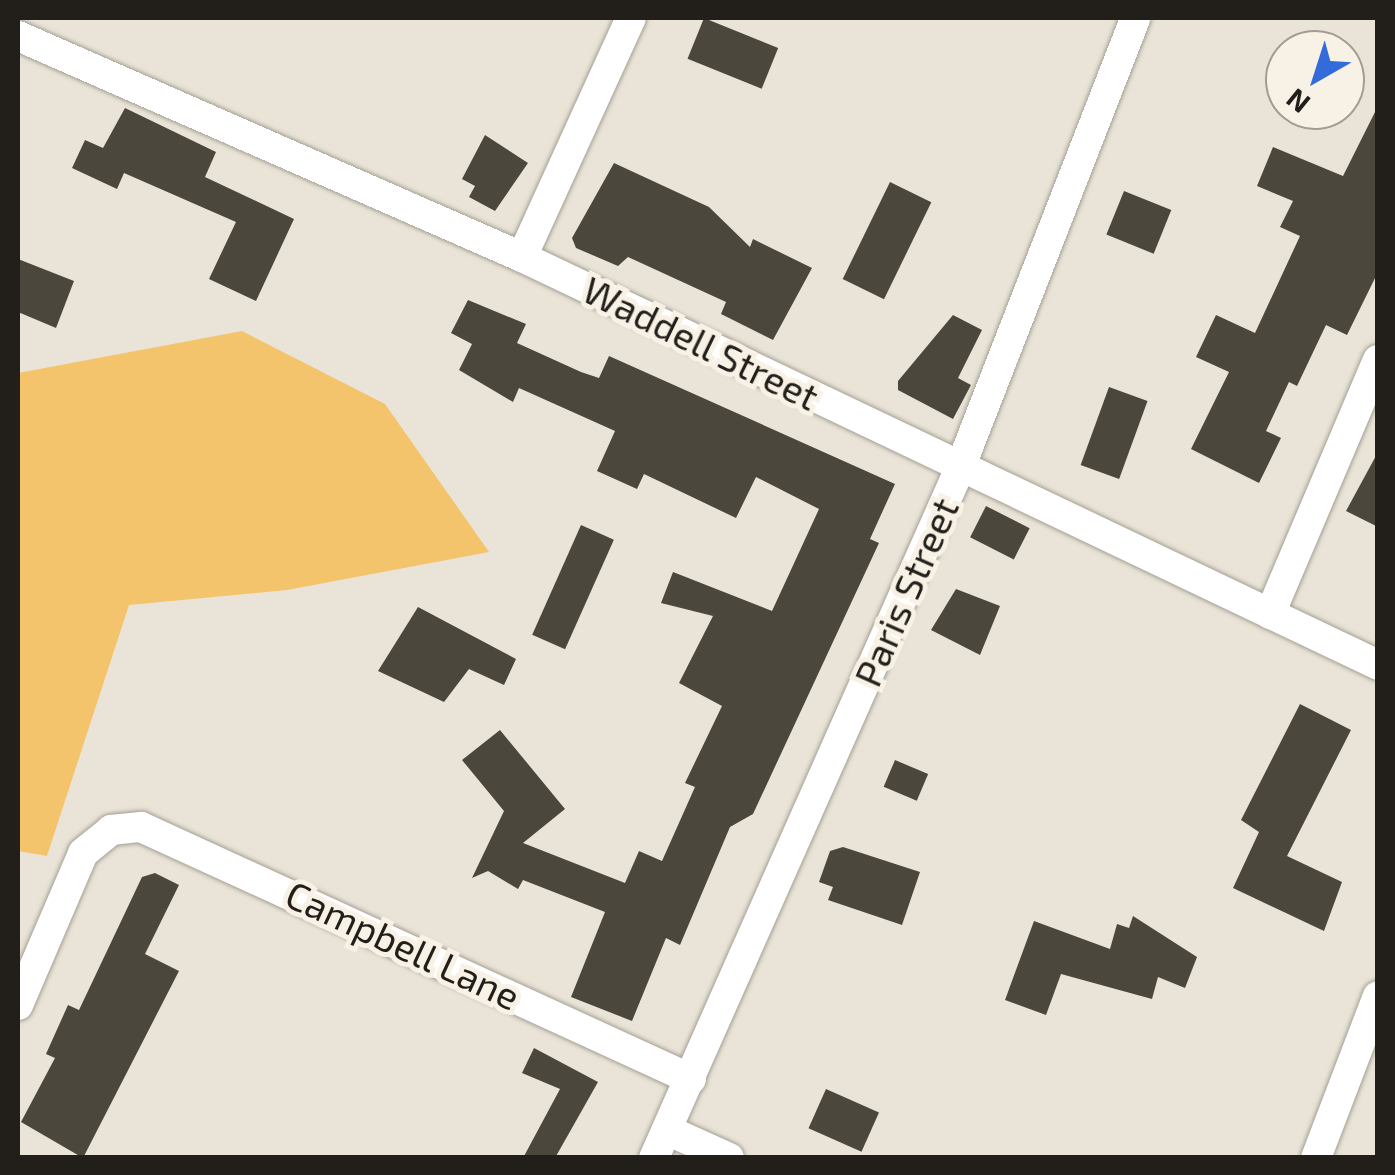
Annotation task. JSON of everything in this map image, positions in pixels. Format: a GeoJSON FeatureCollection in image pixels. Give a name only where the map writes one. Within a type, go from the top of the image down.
{"type":"FeatureCollection","features":[{"type":"Feature","properties":{"kind":"street"},"geometry":{"type":"LineString","coordinates":[[522,256],[631,18]]}},
{"type":"Feature","properties":{"kind":"street","name":"Paris Street"},"geometry":{"type":"LineString","coordinates":[[661,1144],[960,468],[1134,18]]}},
{"type":"Feature","properties":{"kind":"street","name":"Waddell Street"},"geometry":{"type":"LineString","coordinates":[[18,36],[522,256],[1378,665]]}},
{"type":"Feature","properties":{"kind":"street"},"geometry":{"type":"LineString","coordinates":[[1270,614],[1378,360]]}},
{"type":"Feature","properties":{"kind":"street","name":"Campbell Lane"},"geometry":{"type":"LineString","coordinates":[[18,1005],[83,852],[111,830],[158,832],[691,1079]]}},
{"type":"Feature","properties":{"kind":"street"},"geometry":{"type":"LineString","coordinates":[[1316,1158],[1378,996]]}},
{"type":"Feature","properties":{"kind":"street"},"geometry":{"type":"LineString","coordinates":[[661,1144],[730,1158]]}},
{"type":"Feature","properties":{"kind":"shaded area"},"geometry":{"type":"Polygon","coordinates":[[[242,331],[385,404],[489,552],[287,590],[129,605],[47,856],[18,851],[18,373],[242,331]]]}},
{"type":"Feature","properties":{"kind":"building"},"geometry":{"type":"Polygon","coordinates":[[[704,18],[778,48],[762,89],[688,59],[704,18]]]}},
{"type":"Feature","properties":{"kind":"building"},"geometry":{"type":"Polygon","coordinates":[[[1378,106],[1378,272],[1347,335],[1326,325],[1297,386],[1289,382],[1266,431],[1281,438],[1259,483],[1191,449],[1229,372],[1196,357],[1216,315],[1255,333],[1300,236],[1280,227],[1293,201],[1257,186],[1273,147],[1343,176],[1378,106]]]}},
{"type":"Feature","properties":{"kind":"building"},"geometry":{"type":"Polygon","coordinates":[[[125,108],[216,152],[205,177],[294,219],[256,301],[209,279],[236,222],[124,173],[117,189],[72,168],[85,140],[103,148],[125,108]]]}},
{"type":"Feature","properties":{"kind":"building"},"geometry":{"type":"Polygon","coordinates":[[[485,135],[528,163],[495,211],[469,197],[475,186],[462,179],[485,135]]]}},
{"type":"Feature","properties":{"kind":"building"},"geometry":{"type":"Polygon","coordinates":[[[614,163],[709,207],[750,247],[753,239],[812,268],[773,340],[721,314],[726,302],[628,257],[618,266],[576,248],[572,238],[614,163]]]}},
{"type":"Feature","properties":{"kind":"building"},"geometry":{"type":"Polygon","coordinates":[[[890,182],[931,202],[884,299],[843,279],[890,182]]]}},
{"type":"Feature","properties":{"kind":"building"},"geometry":{"type":"Polygon","coordinates":[[[1124,191],[1171,210],[1154,254],[1106,235],[1124,191]]]}},
{"type":"Feature","properties":{"kind":"building"},"geometry":{"type":"Polygon","coordinates":[[[18,259],[74,281],[56,328],[18,312],[18,259]]]}},
{"type":"Feature","properties":{"kind":"building"},"geometry":{"type":"Polygon","coordinates":[[[468,300],[526,324],[517,343],[581,372],[599,378],[609,356],[895,484],[870,539],[879,543],[753,814],[730,827],[680,945],[666,938],[632,1021],[571,997],[605,912],[523,880],[518,889],[488,871],[472,878],[504,811],[462,760],[500,730],[565,809],[523,843],[625,883],[639,851],[662,861],[695,787],[685,783],[722,706],[679,683],[713,616],[661,603],[673,572],[772,611],[819,509],[756,477],[736,518],[644,474],[637,489],[597,471],[615,431],[519,388],[513,402],[459,370],[472,344],[451,333],[468,300]]]}},
{"type":"Feature","properties":{"kind":"building"},"geometry":{"type":"Polygon","coordinates":[[[953,315],[982,330],[958,378],[971,385],[953,419],[898,390],[898,381],[953,315]]]}},
{"type":"Feature","properties":{"kind":"building"},"geometry":{"type":"Polygon","coordinates":[[[1109,387],[1148,401],[1119,479],[1081,465],[1109,387]]]}},
{"type":"Feature","properties":{"kind":"building"},"geometry":{"type":"Polygon","coordinates":[[[1378,452],[1378,527],[1346,511],[1378,452]]]}},
{"type":"Feature","properties":{"kind":"building"},"geometry":{"type":"Polygon","coordinates":[[[986,506],[1030,528],[1014,559],[970,537],[986,506]]]}},
{"type":"Feature","properties":{"kind":"building"},"geometry":{"type":"Polygon","coordinates":[[[581,525],[614,540],[565,649],[532,635],[581,525]]]}},
{"type":"Feature","properties":{"kind":"building"},"geometry":{"type":"Polygon","coordinates":[[[956,589],[1000,606],[980,655],[931,630],[956,589]]]}},
{"type":"Feature","properties":{"kind":"building"},"geometry":{"type":"Polygon","coordinates":[[[418,607],[516,659],[504,685],[469,669],[444,702],[378,671],[418,607]]]}},
{"type":"Feature","properties":{"kind":"building"},"geometry":{"type":"Polygon","coordinates":[[[1300,704],[1351,730],[1287,856],[1342,882],[1324,931],[1233,888],[1259,832],[1241,820],[1300,704]]]}},
{"type":"Feature","properties":{"kind":"building"},"geometry":{"type":"Polygon","coordinates":[[[895,760],[928,774],[917,801],[884,787],[895,760]]]}},
{"type":"Feature","properties":{"kind":"building"},"geometry":{"type":"Polygon","coordinates":[[[843,847],[920,872],[902,925],[828,900],[833,887],[819,882],[830,851],[843,847]]]}},
{"type":"Feature","properties":{"kind":"building"},"geometry":{"type":"Polygon","coordinates":[[[155,873],[179,885],[145,954],[179,971],[83,1158],[21,1122],[55,1058],[46,1054],[68,1005],[79,1010],[142,877],[155,873]]]}},
{"type":"Feature","properties":{"kind":"building"},"geometry":{"type":"Polygon","coordinates":[[[1133,916],[1197,957],[1185,988],[1158,977],[1152,999],[1061,974],[1046,1015],[1005,1000],[1034,921],[1110,949],[1117,924],[1129,928],[1133,916]]]}},
{"type":"Feature","properties":{"kind":"building"},"geometry":{"type":"Polygon","coordinates":[[[534,1048],[598,1082],[555,1158],[523,1158],[560,1089],[522,1073],[534,1048]]]}},
{"type":"Feature","properties":{"kind":"building"},"geometry":{"type":"Polygon","coordinates":[[[826,1089],[879,1113],[861,1152],[809,1128],[826,1089]]]}}]}
